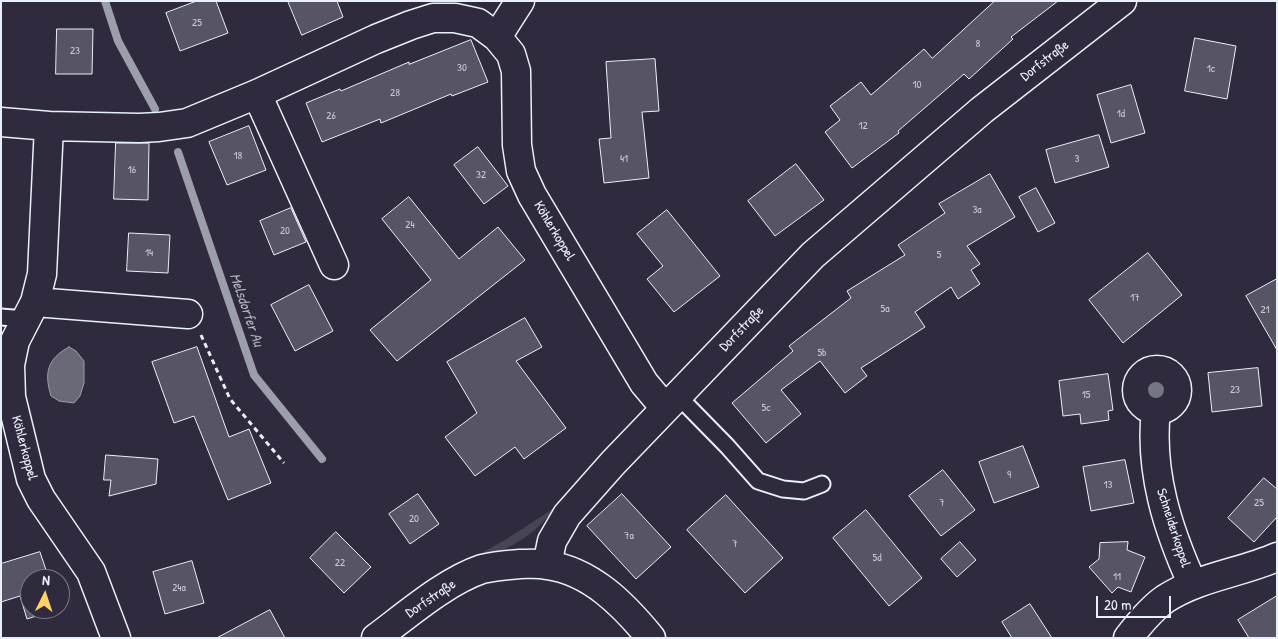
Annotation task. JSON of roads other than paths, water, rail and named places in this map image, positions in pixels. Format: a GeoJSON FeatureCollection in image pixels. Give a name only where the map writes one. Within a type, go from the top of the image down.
{"type":"FeatureCollection","features":[{"type":"Feature","properties":{"kind":"street"},"geometry":{"type":"LineString","coordinates":[[497,36],[520,1]]}},
{"type":"Feature","properties":{"kind":"street","name":"Dorfstraße"},"geometry":{"type":"LineString","coordinates":[[376,638],[445,588],[482,569],[513,565],[547,564],[552,541],[567,515],[613,463],[813,255],[982,110],[1122,1]]}},
{"type":"Feature","properties":{"kind":"street","name":"Köhlerkoppel"},"geometry":{"type":"LineString","coordinates":[[1,122],[113,128],[159,127],[187,123],[411,25],[433,18],[455,18],[478,22],[497,36],[511,54],[516,71],[517,145],[522,172],[532,195],[644,383],[672,402]]}},
{"type":"Feature","properties":{"kind":"street"},"geometry":{"type":"LineString","coordinates":[[257,94],[334,265]]}},
{"type":"Feature","properties":{"kind":"street","name":"Köhlerkoppel"},"geometry":{"type":"LineString","coordinates":[[49,126],[42,274],[20,313],[10,365],[11,397],[31,479],[41,499],[91,572],[116,638]]}},
{"type":"Feature","properties":{"kind":"street"},"geometry":{"type":"LineString","coordinates":[[20,313],[188,314]]}},
{"type":"Feature","properties":{"kind":"street","name":"Schneiderkoppel"},"geometry":{"type":"LineString","coordinates":[[1156,410],[1154,422],[1155,462],[1161,500],[1193,585]]}},
{"type":"Feature","properties":{"kind":"street","name":"Schneiderkoppel"},"geometry":{"type":"LineString","coordinates":[[1128,638],[1153,609],[1166,599],[1213,577],[1277,557]]}},
{"type":"Feature","properties":{"kind":"street"},"geometry":{"type":"LineString","coordinates":[[547,564],[570,570],[604,590],[622,604],[651,638]]}},
{"type":"Feature","properties":{"kind":"lane"},"geometry":{"type":"LineString","coordinates":[[672,402],[727,446],[758,481],[784,489],[804,491],[822,484]]}},
{"type":"Feature","properties":{"kind":"water"},"geometry":{"type":"Polygon","coordinates":[[[69,347],[76,351],[84,361],[84,383],[80,396],[74,403],[59,401],[51,396],[48,380],[49,367],[52,362],[56,356],[69,347]]]}},
{"type":"Feature","properties":{"kind":"waterway","name":"Melsdorfer Au"},"geometry":{"type":"LineString","coordinates":[[105,1],[118,41],[155,109]]}},
{"type":"Feature","properties":{"kind":"waterway","name":"Melsdorfer Au"},"geometry":{"type":"LineString","coordinates":[[178,152],[254,375],[322,459]]}}]}
